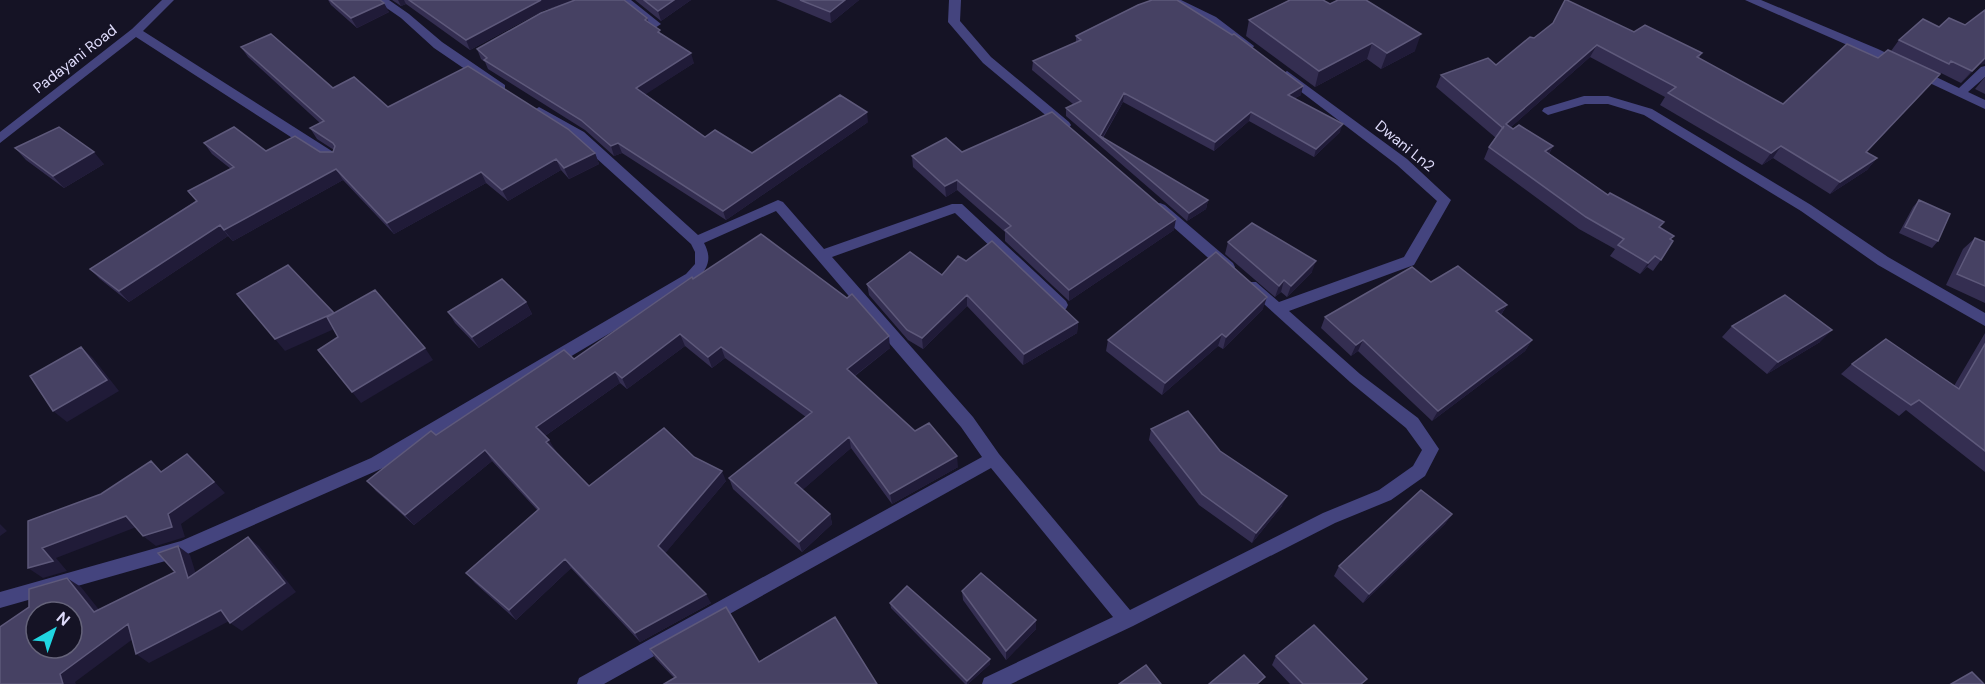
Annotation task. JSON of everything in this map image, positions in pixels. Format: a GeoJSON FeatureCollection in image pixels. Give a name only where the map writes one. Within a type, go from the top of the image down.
{"type":"FeatureCollection","features":[{"type":"Feature","properties":{"kind":"street","name":"Padayani Road"},"geometry":{"type":"LineString","coordinates":[[0,139],[136,32],[168,0]]}},
{"type":"Feature","properties":{"kind":"street"},"geometry":{"type":"LineString","coordinates":[[0,600],[183,548],[377,463],[691,278],[702,266],[702,252],[696,241],[579,135],[516,98],[468,59],[381,0]]}},
{"type":"Feature","properties":{"kind":"street"},"geometry":{"type":"LineString","coordinates":[[624,0],[655,24]]}},
{"type":"Feature","properties":{"kind":"street"},"geometry":{"type":"LineString","coordinates":[[955,0],[954,22],[987,60],[1078,136]]}},
{"type":"Feature","properties":{"kind":"street"},"geometry":{"type":"LineString","coordinates":[[1172,0],[1212,19],[1259,55]]}},
{"type":"Feature","properties":{"kind":"street"},"geometry":{"type":"LineString","coordinates":[[1751,0],[1874,52],[1985,105]]}},
{"type":"Feature","properties":{"kind":"street"},"geometry":{"type":"LineString","coordinates":[[136,32],[333,159]]}},
{"type":"Feature","properties":{"kind":"street","name":"Dwani Ln2"},"geometry":{"type":"LineString","coordinates":[[1277,309],[1409,261],[1444,200],[1402,162],[1278,69]]}},
{"type":"Feature","properties":{"kind":"street"},"geometry":{"type":"LineString","coordinates":[[1960,93],[1985,70]]}},
{"type":"Feature","properties":{"kind":"street"},"geometry":{"type":"LineString","coordinates":[[1548,111],[1584,100],[1608,100],[1648,112],[1806,208],[1883,261],[1985,321]]}},
{"type":"Feature","properties":{"kind":"street"},"geometry":{"type":"LineString","coordinates":[[991,684],[1127,620],[1329,518],[1386,495],[1419,471],[1431,449],[1412,423],[1150,199]]}},
{"type":"Feature","properties":{"kind":"street"},"geometry":{"type":"LineString","coordinates":[[696,241],[778,205],[967,422],[993,459],[1127,620]]}},
{"type":"Feature","properties":{"kind":"street"},"geometry":{"type":"LineString","coordinates":[[822,255],[957,207],[1061,304]]}},
{"type":"Feature","properties":{"kind":"street"},"geometry":{"type":"LineString","coordinates":[[586,684],[993,459]]}},
{"type":"Feature","properties":{"kind":"building"},"geometry":{"type":"Polygon","coordinates":[[[330,0],[380,0],[384,3],[351,18],[330,0]]]}},
{"type":"Feature","properties":{"kind":"building"},"geometry":{"type":"Polygon","coordinates":[[[409,0],[541,0],[466,40],[409,0]]]}},
{"type":"Feature","properties":{"kind":"building"},"geometry":{"type":"Polygon","coordinates":[[[575,0],[624,0],[647,18],[645,20],[660,30],[658,32],[691,53],[636,88],[705,137],[715,130],[752,153],[840,95],[867,112],[723,211],[618,143],[611,146],[581,120],[484,60],[487,58],[477,49],[541,13],[575,0]]]}},
{"type":"Feature","properties":{"kind":"building"},"geometry":{"type":"Polygon","coordinates":[[[644,0],[674,0],[658,11],[644,0]]]}},
{"type":"Feature","properties":{"kind":"building"},"geometry":{"type":"Polygon","coordinates":[[[800,0],[845,0],[830,12],[800,0]]]}},
{"type":"Feature","properties":{"kind":"building"},"geometry":{"type":"Polygon","coordinates":[[[1152,0],[1177,0],[1232,35],[1234,34],[1303,86],[1288,95],[1343,124],[1316,149],[1251,112],[1215,142],[1124,93],[1100,136],[1208,200],[1189,213],[1066,108],[1081,101],[1033,61],[1081,40],[1076,36],[1152,0]]]}},
{"type":"Feature","properties":{"kind":"building"},"geometry":{"type":"Polygon","coordinates":[[[1290,0],[1323,0],[1330,4],[1338,0],[1366,0],[1421,34],[1387,53],[1372,43],[1319,71],[1249,20],[1290,0]]]}},
{"type":"Feature","properties":{"kind":"building"},"geometry":{"type":"Polygon","coordinates":[[[1565,0],[1634,32],[1645,25],[1702,53],[1697,57],[1783,104],[1847,44],[1878,58],[1888,50],[1940,74],[1866,152],[1877,158],[1840,182],[1781,146],[1771,153],[1668,93],[1676,87],[1597,45],[1506,124],[1513,129],[1519,125],[1553,146],[1545,151],[1608,195],[1610,193],[1664,222],[1659,227],[1674,236],[1670,239],[1673,241],[1661,260],[1655,256],[1648,263],[1618,245],[1624,239],[1586,217],[1489,147],[1503,128],[1441,75],[1488,58],[1496,65],[1530,37],[1534,38],[1553,23],[1565,0]]]}},
{"type":"Feature","properties":{"kind":"building"},"geometry":{"type":"Polygon","coordinates":[[[1985,10],[1985,58],[1972,71],[1951,61],[1949,64],[1899,40],[1923,19],[1939,27],[1949,18],[1965,25],[1985,10]]]}},
{"type":"Feature","properties":{"kind":"building"},"geometry":{"type":"Polygon","coordinates":[[[271,34],[333,88],[354,77],[388,107],[468,66],[568,129],[595,153],[564,168],[556,159],[502,190],[481,172],[387,223],[336,169],[224,230],[220,225],[119,291],[90,269],[197,201],[188,191],[234,167],[204,143],[234,127],[266,151],[295,136],[320,152],[333,152],[335,146],[333,143],[310,128],[324,121],[241,47],[271,34]]]}},
{"type":"Feature","properties":{"kind":"building"},"geometry":{"type":"Polygon","coordinates":[[[1052,112],[1176,219],[1069,290],[1005,230],[1011,226],[957,180],[945,186],[912,156],[946,138],[962,152],[1052,112]]]}},
{"type":"Feature","properties":{"kind":"building"},"geometry":{"type":"Polygon","coordinates":[[[59,127],[94,152],[53,176],[15,148],[59,127]]]}},
{"type":"Feature","properties":{"kind":"building"},"geometry":{"type":"Polygon","coordinates":[[[1919,200],[1950,214],[1938,241],[1905,227],[1919,200]]]}},
{"type":"Feature","properties":{"kind":"building"},"geometry":{"type":"Polygon","coordinates":[[[1252,223],[1316,261],[1291,286],[1284,280],[1279,286],[1228,242],[1252,223]]]}},
{"type":"Feature","properties":{"kind":"building"},"geometry":{"type":"Polygon","coordinates":[[[761,234],[847,298],[852,294],[889,336],[847,369],[915,431],[929,423],[957,456],[890,494],[849,437],[795,483],[830,514],[799,542],[729,478],[812,412],[721,347],[708,357],[680,334],[622,378],[615,372],[536,427],[549,440],[546,442],[589,486],[664,428],[694,457],[722,471],[658,546],[706,594],[635,633],[565,559],[509,610],[466,573],[539,509],[485,450],[405,515],[367,481],[431,431],[436,435],[564,350],[574,359],[692,277],[693,279],[761,234]]]}},
{"type":"Feature","properties":{"kind":"building"},"geometry":{"type":"Polygon","coordinates":[[[1975,238],[1985,242],[1985,286],[1957,274],[1975,238]]]}},
{"type":"Feature","properties":{"kind":"building"},"geometry":{"type":"Polygon","coordinates":[[[992,241],[1078,322],[1024,354],[967,295],[922,338],[907,330],[867,284],[910,252],[942,275],[958,256],[966,261],[992,241]]]}},
{"type":"Feature","properties":{"kind":"building"},"geometry":{"type":"Polygon","coordinates":[[[1216,252],[1267,297],[1226,337],[1222,334],[1165,383],[1108,340],[1216,252]]]}},
{"type":"Feature","properties":{"kind":"building"},"geometry":{"type":"Polygon","coordinates":[[[288,265],[334,313],[275,339],[237,294],[288,265]]]}},
{"type":"Feature","properties":{"kind":"building"},"geometry":{"type":"Polygon","coordinates":[[[1458,266],[1507,305],[1496,311],[1532,340],[1438,411],[1363,340],[1356,345],[1325,317],[1412,267],[1431,282],[1458,266]]]}},
{"type":"Feature","properties":{"kind":"building"},"geometry":{"type":"Polygon","coordinates":[[[502,279],[526,302],[472,337],[448,312],[502,279]]]}},
{"type":"Feature","properties":{"kind":"building"},"geometry":{"type":"Polygon","coordinates":[[[375,290],[425,348],[352,392],[318,350],[338,337],[327,317],[375,290]]]}},
{"type":"Feature","properties":{"kind":"building"},"geometry":{"type":"Polygon","coordinates":[[[1785,295],[1832,330],[1778,362],[1732,326],[1785,295]]]}},
{"type":"Feature","properties":{"kind":"building"},"geometry":{"type":"Polygon","coordinates":[[[1886,339],[1959,389],[1985,344],[1985,451],[1919,400],[1911,405],[1852,364],[1886,339]]]}},
{"type":"Feature","properties":{"kind":"building"},"geometry":{"type":"Polygon","coordinates":[[[81,347],[107,380],[53,411],[30,376],[81,347]]]}},
{"type":"Feature","properties":{"kind":"building"},"geometry":{"type":"Polygon","coordinates":[[[1188,411],[1220,451],[1287,496],[1256,533],[1202,494],[1151,429],[1188,411]]]}},
{"type":"Feature","properties":{"kind":"building"},"geometry":{"type":"Polygon","coordinates":[[[187,454],[214,482],[168,514],[172,527],[143,536],[126,516],[42,548],[53,561],[28,568],[28,521],[101,494],[151,461],[161,472],[187,454]]]}},
{"type":"Feature","properties":{"kind":"building"},"geometry":{"type":"Polygon","coordinates":[[[1421,490],[1452,514],[1369,594],[1339,566],[1421,490]]]}},
{"type":"Feature","properties":{"kind":"building"},"geometry":{"type":"Polygon","coordinates":[[[248,537],[285,583],[230,623],[221,610],[136,654],[128,624],[84,656],[84,600],[29,600],[29,589],[67,578],[94,612],[175,572],[158,553],[178,546],[188,578],[248,537]]]}},
{"type":"Feature","properties":{"kind":"building"},"geometry":{"type":"Polygon","coordinates":[[[981,573],[1036,620],[1006,651],[962,591],[981,573]]]}},
{"type":"Feature","properties":{"kind":"building"},"geometry":{"type":"Polygon","coordinates":[[[907,586],[990,659],[967,681],[890,603],[907,586]]]}},
{"type":"Feature","properties":{"kind":"building"},"geometry":{"type":"Polygon","coordinates":[[[726,607],[759,662],[835,617],[877,684],[664,684],[676,677],[650,649],[726,607]]]}},
{"type":"Feature","properties":{"kind":"building"},"geometry":{"type":"Polygon","coordinates":[[[24,610],[24,660],[79,660],[60,674],[63,684],[0,684],[0,627],[24,610]]]}},
{"type":"Feature","properties":{"kind":"building"},"geometry":{"type":"Polygon","coordinates":[[[1314,625],[1367,679],[1361,684],[1303,684],[1276,656],[1314,625]]]}},
{"type":"Feature","properties":{"kind":"building"},"geometry":{"type":"Polygon","coordinates":[[[1244,655],[1265,677],[1257,684],[1209,684],[1244,655]]]}},
{"type":"Feature","properties":{"kind":"building"},"geometry":{"type":"Polygon","coordinates":[[[1146,665],[1161,684],[1119,684],[1146,665]]]}},
{"type":"Feature","properties":{"kind":"building"},"geometry":{"type":"Polygon","coordinates":[[[1972,672],[1984,684],[1951,684],[1972,672]]]}}]}
